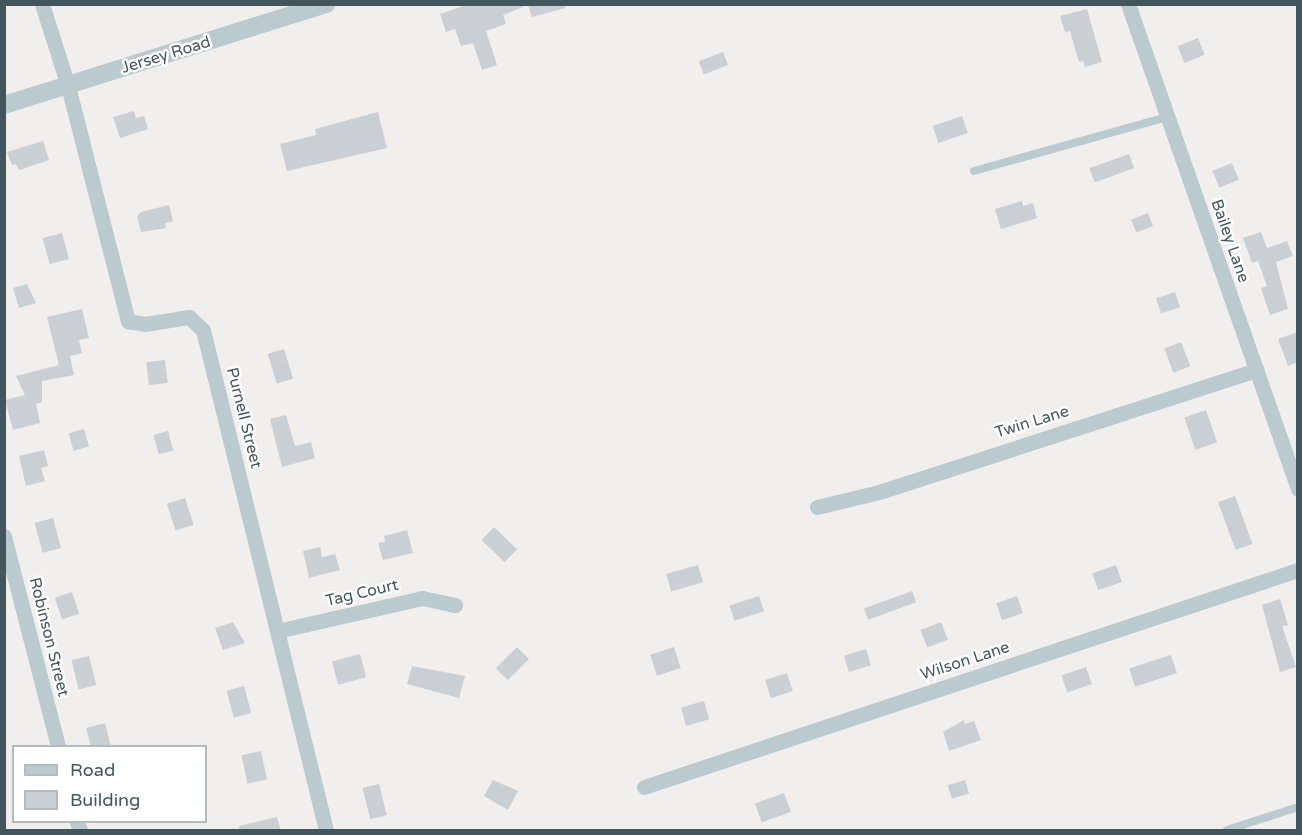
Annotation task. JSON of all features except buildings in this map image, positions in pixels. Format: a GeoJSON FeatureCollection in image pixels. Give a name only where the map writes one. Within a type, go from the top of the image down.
{"type":"FeatureCollection","features":[{"type":"Feature","properties":{"kind":"street"},"geometry":{"type":"LineString","coordinates":[[42,4],[68,86]]}},
{"type":"Feature","properties":{"kind":"street","name":"Jersey Road"},"geometry":{"type":"LineString","coordinates":[[4,105],[327,4]]}},
{"type":"Feature","properties":{"kind":"street","name":"Bailey Lane"},"geometry":{"type":"LineString","coordinates":[[1128,4],[1298,489]]}},
{"type":"Feature","properties":{"kind":"street","name":"Purnell Street"},"geometry":{"type":"LineString","coordinates":[[68,86],[128,321],[145,324],[189,317],[203,330],[326,831]]}},
{"type":"Feature","properties":{"kind":"street","name":"Twin Lane"},"geometry":{"type":"LineString","coordinates":[[818,507],[879,492],[1257,370]]}},
{"type":"Feature","properties":{"kind":"street","name":"Robinson Street"},"geometry":{"type":"LineString","coordinates":[[4,536],[57,745]]}},
{"type":"Feature","properties":{"kind":"street","name":"Wilson Lane"},"geometry":{"type":"LineString","coordinates":[[644,787],[1298,570]]}},
{"type":"Feature","properties":{"kind":"street","name":"Tag Court"},"geometry":{"type":"LineString","coordinates":[[278,631],[422,598],[455,605]]}},
{"type":"Feature","properties":{"kind":"lane"},"geometry":{"type":"LineString","coordinates":[[974,171],[1167,117]]}},
{"type":"Feature","properties":{"kind":"lane"},"geometry":{"type":"LineString","coordinates":[[1227,831],[1298,807]]}}]}
